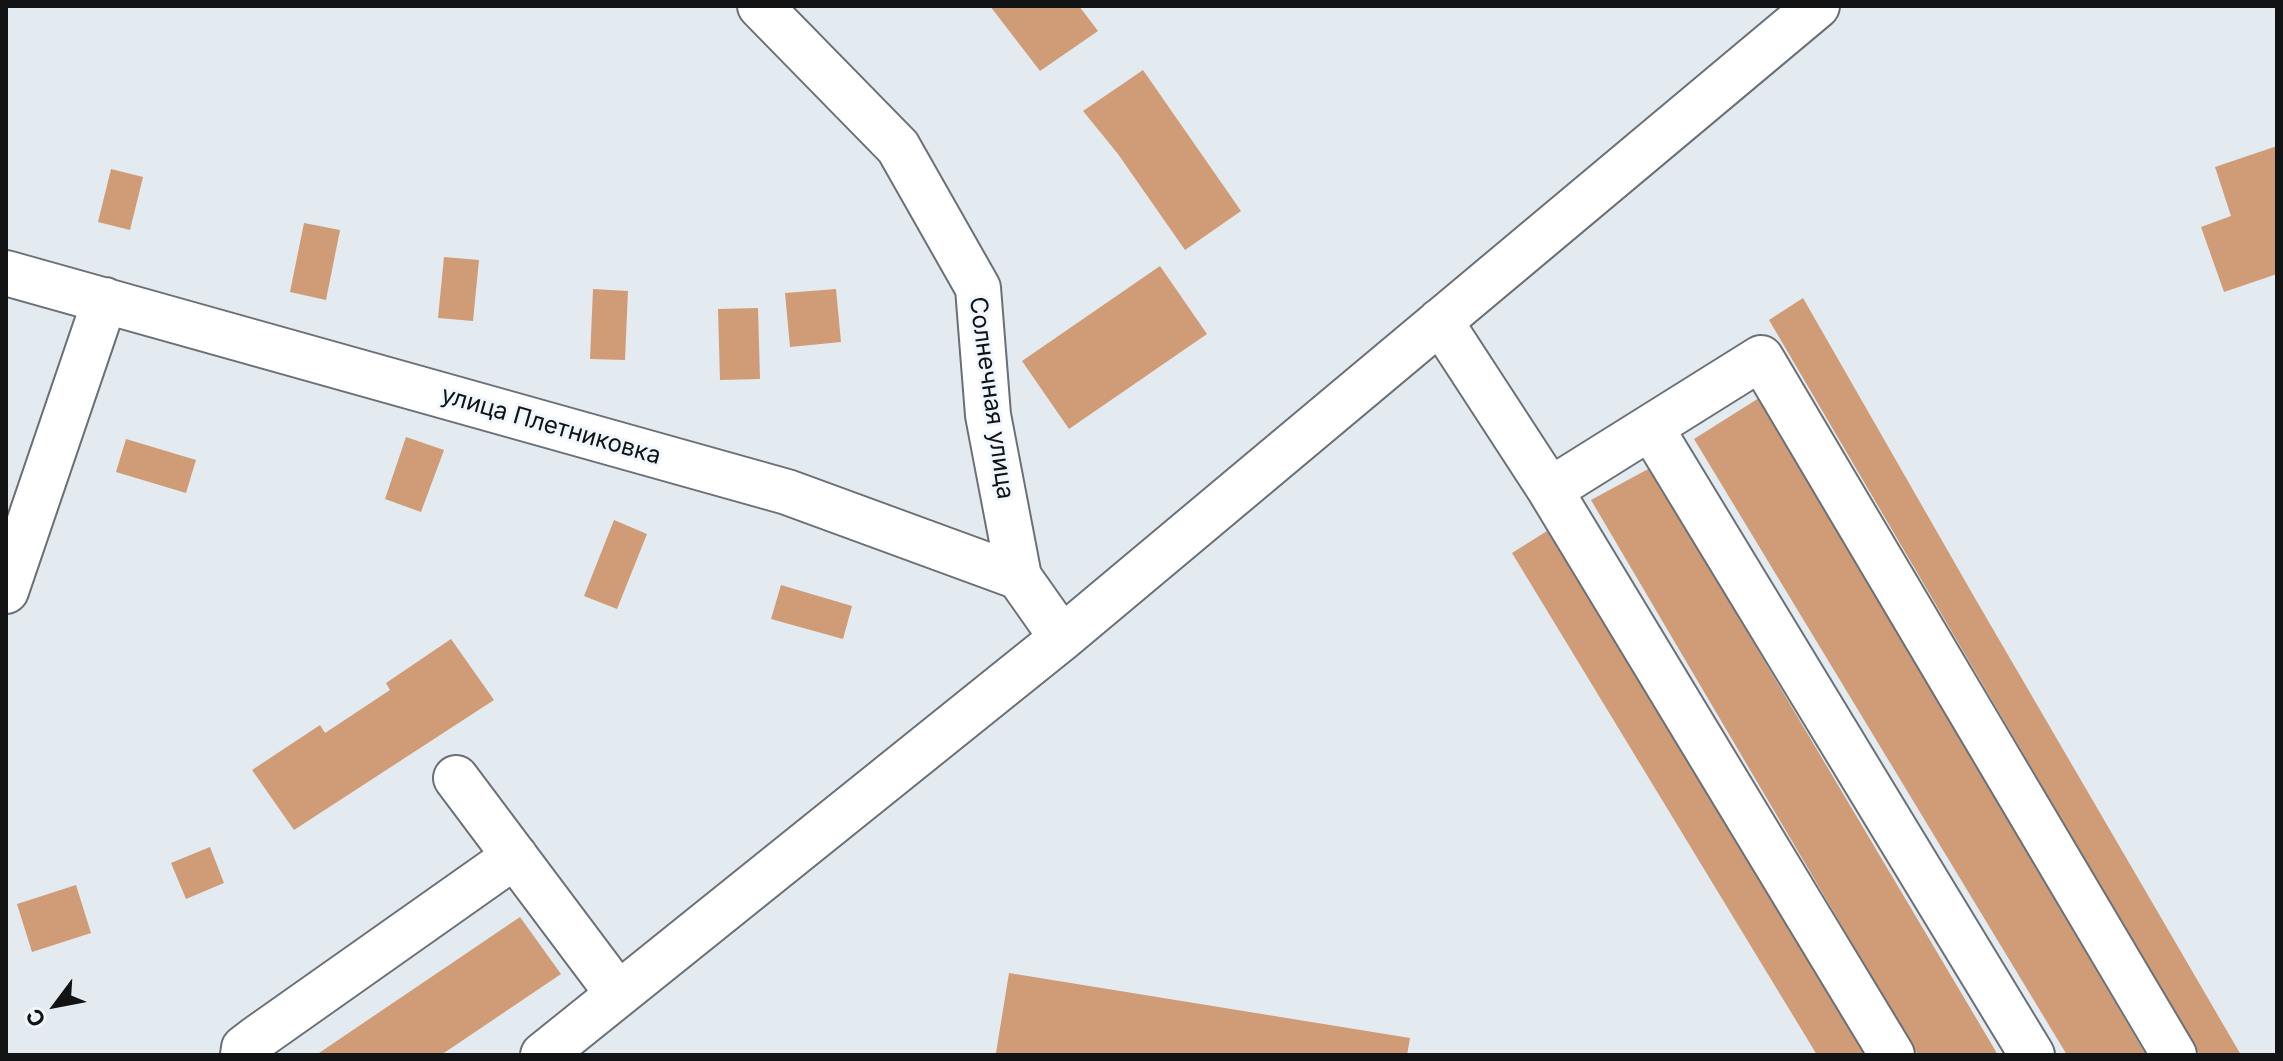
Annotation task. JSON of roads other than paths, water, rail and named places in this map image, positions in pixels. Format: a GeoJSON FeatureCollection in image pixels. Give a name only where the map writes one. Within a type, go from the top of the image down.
{"type":"FeatureCollection","features":[{"type":"Feature","properties":{"kind":"street","name":"Солнечная улица"},"geometry":{"type":"LineString","coordinates":[[760,6],[898,147],[978,288],[988,415],[1019,577]]}},
{"type":"Feature","properties":{"kind":"street"},"geometry":{"type":"LineString","coordinates":[[543,1055],[1062,638],[1817,6]]}},
{"type":"Feature","properties":{"kind":"street","name":"улица Плетниковка"},"geometry":{"type":"LineString","coordinates":[[6,273],[787,492],[1019,577]]}},
{"type":"Feature","properties":{"kind":"street"},"geometry":{"type":"LineString","coordinates":[[6,591],[105,300]]}},
{"type":"Feature","properties":{"kind":"street"},"geometry":{"type":"LineString","coordinates":[[1440,321],[1550,490],[1892,1055]]}},
{"type":"Feature","properties":{"kind":"street"},"geometry":{"type":"LineString","coordinates":[[1550,490],[1761,358],[2174,1055]]}},
{"type":"Feature","properties":{"kind":"street"},"geometry":{"type":"LineString","coordinates":[[1651,428],[2032,1055]]}},
{"type":"Feature","properties":{"kind":"street"},"geometry":{"type":"LineString","coordinates":[[1019,577],[1062,638]]}},
{"type":"Feature","properties":{"kind":"street"},"geometry":{"type":"LineString","coordinates":[[456,778],[618,994]]}},
{"type":"Feature","properties":{"kind":"street"},"geometry":{"type":"LineString","coordinates":[[243,1055],[244,1048],[257,1038],[515,856]]}}]}
